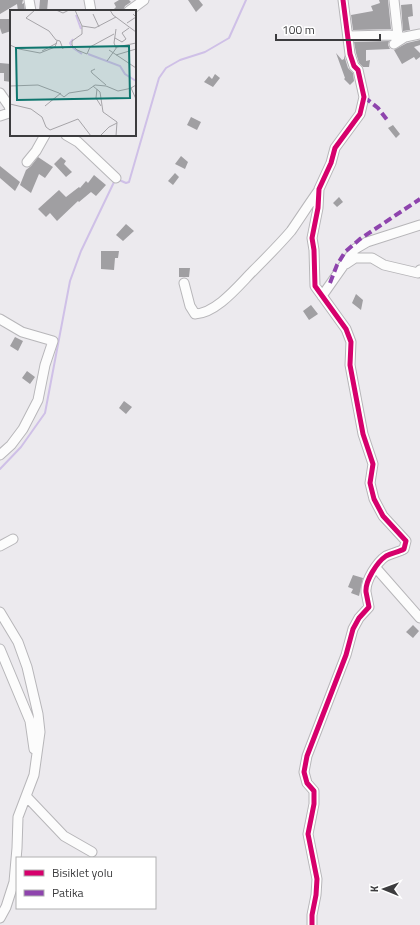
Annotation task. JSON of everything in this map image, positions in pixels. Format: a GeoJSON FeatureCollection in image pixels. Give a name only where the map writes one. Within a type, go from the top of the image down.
{"type":"FeatureCollection","features":[{"type":"Feature","properties":{"kind":"street"},"geometry":{"type":"LineString","coordinates":[[29,0],[32,10]]}},
{"type":"Feature","properties":{"kind":"street"},"geometry":{"type":"LineString","coordinates":[[89,0],[91,10]]}},
{"type":"Feature","properties":{"kind":"street"},"geometry":{"type":"LineString","coordinates":[[129,10],[144,0]]}},
{"type":"Feature","properties":{"kind":"street"},"geometry":{"type":"LineString","coordinates":[[184,283],[190,306],[195,314],[199,314],[213,308],[234,291],[273,252],[290,231],[319,189],[336,148],[360,114],[364,97],[358,70],[354,66],[350,54],[343,0]]}},
{"type":"Feature","properties":{"kind":"street"},"geometry":{"type":"LineString","coordinates":[[394,0],[399,39]]}},
{"type":"Feature","properties":{"kind":"street"},"geometry":{"type":"LineString","coordinates":[[348,36],[399,39],[420,34]]}},
{"type":"Feature","properties":{"kind":"street"},"geometry":{"type":"LineString","coordinates":[[0,93],[10,106],[9,113],[0,116]]}},
{"type":"Feature","properties":{"kind":"street"},"geometry":{"type":"LineString","coordinates":[[27,162],[36,152],[44,136]]}},
{"type":"Feature","properties":{"kind":"street"},"geometry":{"type":"LineString","coordinates":[[68,136],[78,142],[116,178]]}},
{"type":"Feature","properties":{"kind":"street"},"geometry":{"type":"LineString","coordinates":[[312,925],[317,878],[308,834],[314,804],[314,791],[307,783],[304,772],[308,756],[343,662],[352,629],[359,618],[369,608],[366,591],[369,578],[386,556],[404,549],[406,541],[383,516],[374,499],[370,483],[373,464],[363,434],[350,366],[350,342],[346,329],[315,286],[314,250],[312,238],[318,208],[319,189]]}},
{"type":"Feature","properties":{"kind":"street"},"geometry":{"type":"LineString","coordinates":[[322,296],[355,249],[367,242],[420,225]]}},
{"type":"Feature","properties":{"kind":"street"},"geometry":{"type":"LineString","coordinates":[[343,266],[355,258],[372,258],[384,265],[418,273],[420,270]]}},
{"type":"Feature","properties":{"kind":"street"},"geometry":{"type":"LineString","coordinates":[[0,319],[22,332],[53,341],[45,365],[38,400],[23,429],[11,445],[0,455]]}},
{"type":"Feature","properties":{"kind":"street"},"geometry":{"type":"LineString","coordinates":[[0,546],[13,539]]}},
{"type":"Feature","properties":{"kind":"street"},"geometry":{"type":"LineString","coordinates":[[376,568],[420,618]]}},
{"type":"Feature","properties":{"kind":"street"},"geometry":{"type":"LineString","coordinates":[[0,612],[18,642],[27,667],[39,720],[40,732],[34,774],[18,817],[16,857]]}},
{"type":"Feature","properties":{"kind":"street"},"geometry":{"type":"LineString","coordinates":[[0,649],[30,721],[36,758]]}},
{"type":"Feature","properties":{"kind":"street"},"geometry":{"type":"LineString","coordinates":[[26,796],[64,836],[92,852]]}},
{"type":"Feature","properties":{"kind":"street"},"geometry":{"type":"LineString","coordinates":[[0,918],[6,907],[14,882],[16,859]]}},
{"type":"Feature","properties":{"kind":"building"},"geometry":{"type":"Polygon","coordinates":[[[0,0],[23,0],[22,4],[24,3],[25,10],[18,10],[17,4],[0,14],[0,0]]]}},
{"type":"Feature","properties":{"kind":"building"},"geometry":{"type":"Polygon","coordinates":[[[40,0],[48,0],[47,10],[39,10],[40,0]]]}},
{"type":"Feature","properties":{"kind":"building"},"geometry":{"type":"Polygon","coordinates":[[[119,0],[129,0],[131,2],[125,6],[123,10],[113,10],[116,7],[114,3],[119,0]]]}},
{"type":"Feature","properties":{"kind":"building"},"geometry":{"type":"Polygon","coordinates":[[[188,0],[199,0],[203,5],[196,12],[188,0]]]}},
{"type":"Feature","properties":{"kind":"building"},"geometry":{"type":"Polygon","coordinates":[[[379,0],[388,0],[391,29],[353,30],[351,15],[373,11],[371,6],[380,3],[379,0]]]}},
{"type":"Feature","properties":{"kind":"building"},"geometry":{"type":"Polygon","coordinates":[[[412,4],[413,16],[408,17],[410,30],[403,31],[401,5],[412,4]]]}},
{"type":"Feature","properties":{"kind":"building"},"geometry":{"type":"Polygon","coordinates":[[[0,19],[10,19],[10,31],[2,34],[0,19]]]}},
{"type":"Feature","properties":{"kind":"building"},"geometry":{"type":"Polygon","coordinates":[[[420,40],[420,45],[414,47],[420,53],[420,57],[416,60],[414,57],[402,64],[394,50],[407,43],[420,40]]]}},
{"type":"Feature","properties":{"kind":"building"},"geometry":{"type":"Polygon","coordinates":[[[389,41],[388,45],[390,49],[366,50],[366,61],[370,60],[369,67],[363,67],[359,63],[354,42],[389,41]]]}},
{"type":"Feature","properties":{"kind":"building"},"geometry":{"type":"Polygon","coordinates":[[[336,53],[342,60],[344,59],[344,55],[348,68],[353,73],[354,81],[350,85],[344,79],[345,78],[336,53]]]}},
{"type":"Feature","properties":{"kind":"building"},"geometry":{"type":"Polygon","coordinates":[[[0,63],[10,64],[10,82],[4,81],[4,73],[0,73],[0,63]]]}},
{"type":"Feature","properties":{"kind":"building"},"geometry":{"type":"Polygon","coordinates":[[[215,74],[220,78],[213,87],[204,82],[209,76],[212,79],[215,74]]]}},
{"type":"Feature","properties":{"kind":"building"},"geometry":{"type":"Polygon","coordinates":[[[191,117],[201,122],[197,130],[187,125],[191,117]]]}},
{"type":"Feature","properties":{"kind":"building"},"geometry":{"type":"Polygon","coordinates":[[[393,125],[400,134],[396,138],[388,128],[393,125]]]}},
{"type":"Feature","properties":{"kind":"building"},"geometry":{"type":"Polygon","coordinates":[[[181,156],[188,162],[185,169],[175,164],[181,156]]]}},
{"type":"Feature","properties":{"kind":"building"},"geometry":{"type":"Polygon","coordinates":[[[38,157],[53,167],[45,178],[39,174],[31,193],[20,185],[26,170],[38,157]]]}},
{"type":"Feature","properties":{"kind":"building"},"geometry":{"type":"Polygon","coordinates":[[[61,157],[66,161],[64,164],[72,172],[66,177],[54,164],[61,157]]]}},
{"type":"Feature","properties":{"kind":"building"},"geometry":{"type":"Polygon","coordinates":[[[0,166],[20,182],[15,191],[0,178],[0,166]]]}},
{"type":"Feature","properties":{"kind":"building"},"geometry":{"type":"Polygon","coordinates":[[[175,173],[179,177],[173,185],[168,181],[175,173]]]}},
{"type":"Feature","properties":{"kind":"building"},"geometry":{"type":"Polygon","coordinates":[[[94,175],[106,185],[96,196],[91,192],[79,202],[78,201],[57,221],[50,213],[46,217],[38,209],[59,190],[66,197],[79,187],[80,188],[86,181],[88,183],[94,175]]]}},
{"type":"Feature","properties":{"kind":"building"},"geometry":{"type":"Polygon","coordinates":[[[339,197],[343,202],[337,207],[333,203],[339,197]]]}},
{"type":"Feature","properties":{"kind":"building"},"geometry":{"type":"Polygon","coordinates":[[[126,224],[134,231],[123,241],[116,235],[126,224]]]}},
{"type":"Feature","properties":{"kind":"building"},"geometry":{"type":"Polygon","coordinates":[[[101,251],[119,251],[118,258],[115,258],[114,270],[101,269],[101,251]]]}},
{"type":"Feature","properties":{"kind":"building"},"geometry":{"type":"Polygon","coordinates":[[[179,268],[190,268],[189,277],[179,277],[179,268]]]}},
{"type":"Feature","properties":{"kind":"building"},"geometry":{"type":"Polygon","coordinates":[[[356,294],[363,300],[361,310],[352,303],[356,294]]]}},
{"type":"Feature","properties":{"kind":"building"},"geometry":{"type":"Polygon","coordinates":[[[311,305],[318,314],[309,320],[303,311],[311,305]]]}},
{"type":"Feature","properties":{"kind":"building"},"geometry":{"type":"Polygon","coordinates":[[[15,337],[23,341],[18,351],[10,346],[15,337]]]}},
{"type":"Feature","properties":{"kind":"building"},"geometry":{"type":"Polygon","coordinates":[[[27,371],[35,377],[30,384],[22,378],[27,371]]]}},
{"type":"Feature","properties":{"kind":"building"},"geometry":{"type":"Polygon","coordinates":[[[124,401],[132,407],[126,414],[119,408],[124,401]]]}},
{"type":"Feature","properties":{"kind":"building"},"geometry":{"type":"Polygon","coordinates":[[[353,575],[363,578],[359,596],[351,593],[353,589],[348,587],[353,575]]]}},
{"type":"Feature","properties":{"kind":"building"},"geometry":{"type":"Polygon","coordinates":[[[413,625],[419,631],[413,638],[406,632],[413,625]]]}},
{"type":"Feature","properties":{"kind":"waterway"},"geometry":{"type":"LineString","coordinates":[[117,179],[126,183],[129,182],[159,78],[166,68],[180,60],[205,52],[229,38],[246,0]]}},
{"type":"Feature","properties":{"kind":"waterway"},"geometry":{"type":"LineString","coordinates":[[0,469],[21,447],[45,413],[70,281],[81,251],[115,180]]}},
{"type":"Feature","properties":{"kind":"marked path"},"geometry":{"type":"LineString","coordinates":[[364,97],[378,108],[388,121]]}},
{"type":"Feature","properties":{"kind":"marked path"},"geometry":{"type":"LineString","coordinates":[[330,283],[337,265],[345,252],[360,239],[420,199]]}},
{"type":"Feature","properties":{"kind":"cycle path"},"geometry":{"type":"LineString","coordinates":[[312,925],[317,879],[308,834],[314,804],[314,791],[307,783],[304,772],[307,756],[346,655],[353,629],[359,618],[369,607],[366,592],[367,583],[375,567],[386,556],[404,549],[406,541],[383,516],[374,499],[370,483],[373,464],[363,434],[350,365],[351,342],[346,329],[315,286],[314,250],[312,238],[318,208],[319,189],[331,163],[335,148],[360,114],[364,97],[358,70],[354,66],[350,54],[343,0]]}}]}
